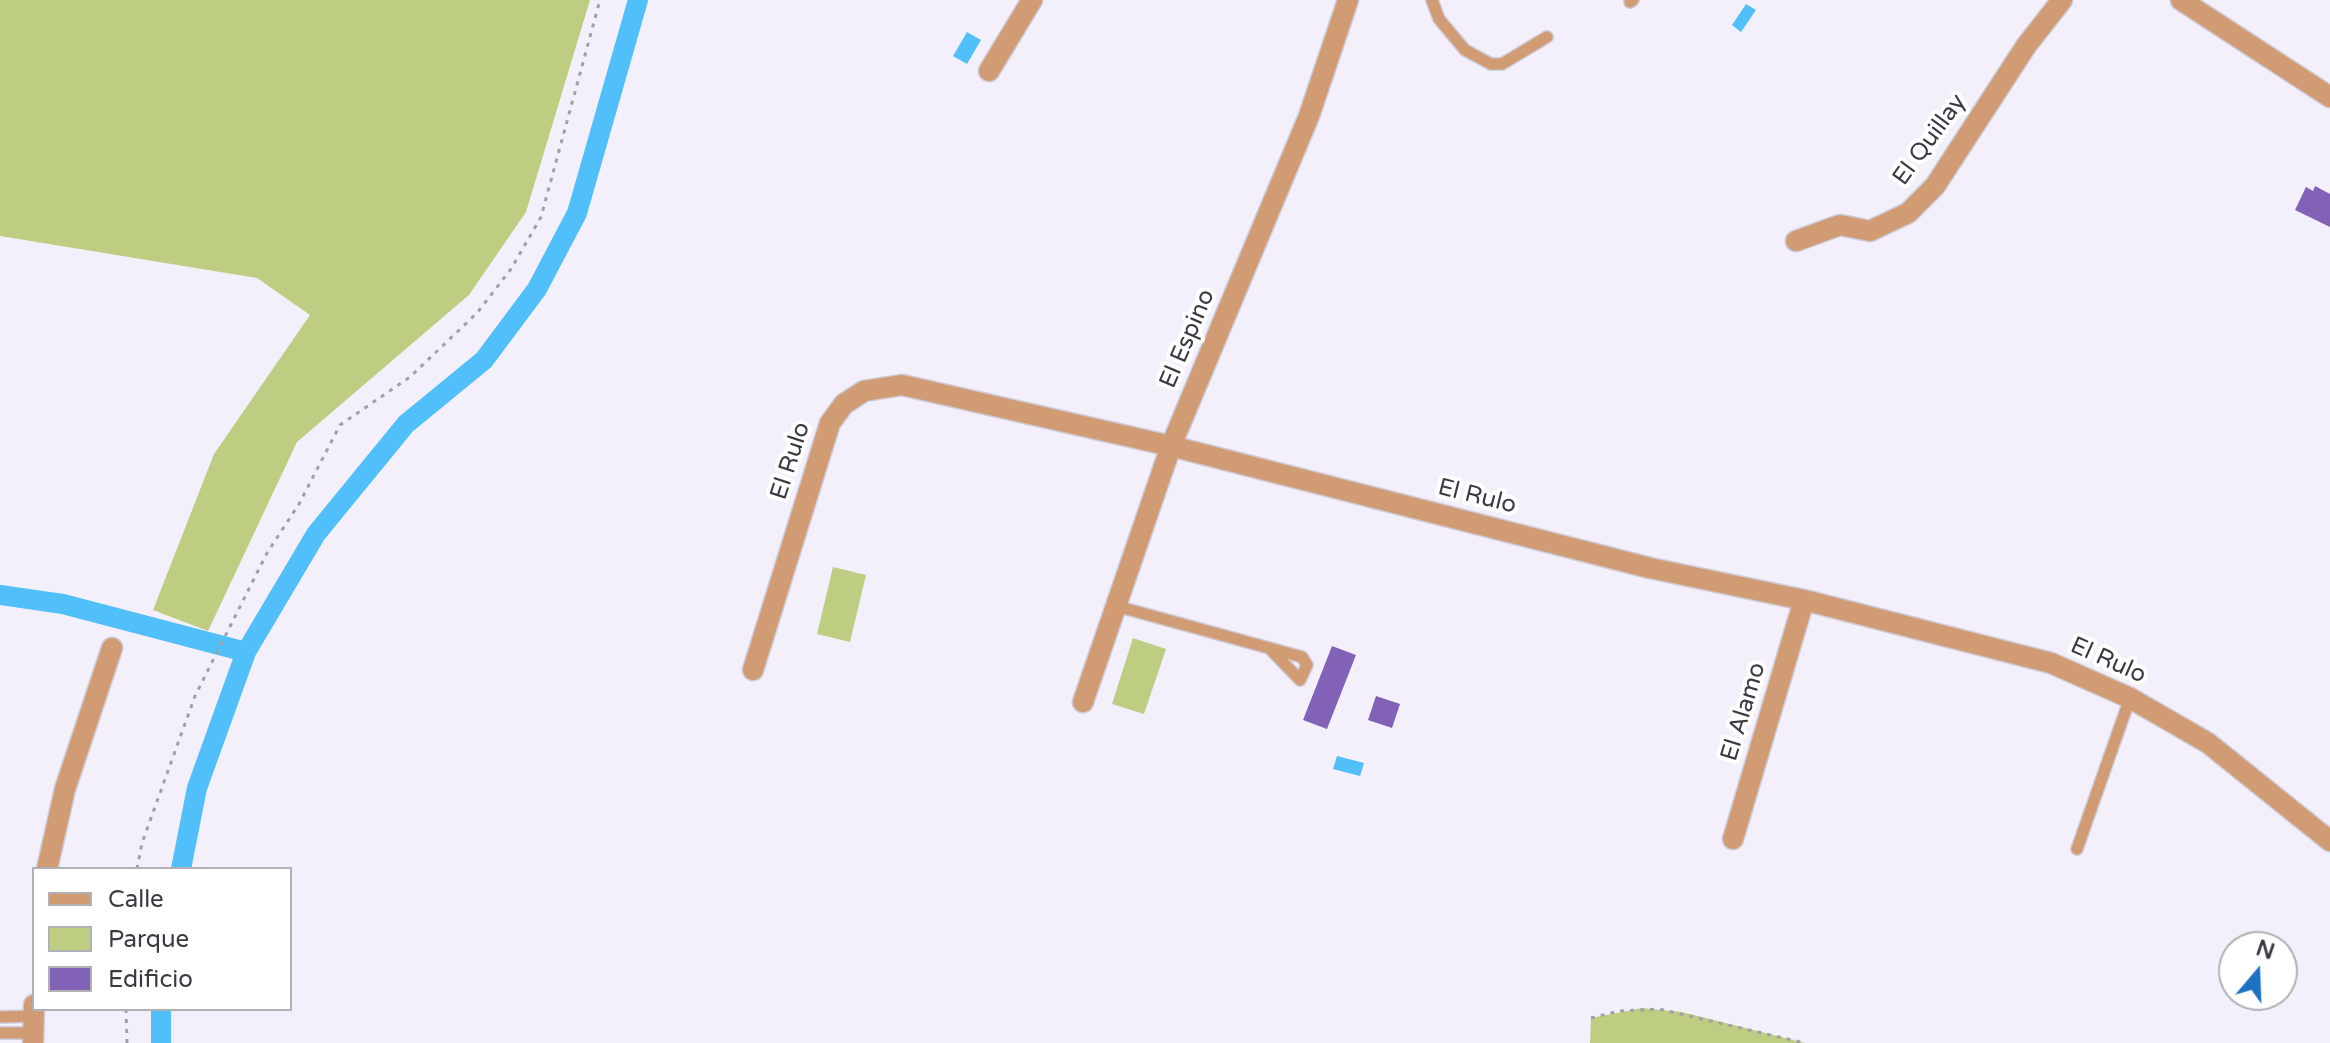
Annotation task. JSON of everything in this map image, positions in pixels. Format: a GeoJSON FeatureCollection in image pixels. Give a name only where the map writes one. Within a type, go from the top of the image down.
{"type":"FeatureCollection","features":[{"type":"Feature","properties":{"kind":"street"},"geometry":{"type":"LineString","coordinates":[[989,71],[1032,0]]}},
{"type":"Feature","properties":{"kind":"street","name":"El Espino"},"geometry":{"type":"LineString","coordinates":[[1083,702],[1171,446],[1309,116],[1348,0]]}},
{"type":"Feature","properties":{"kind":"street","name":"El Quillay"},"geometry":{"type":"LineString","coordinates":[[1796,241],[1840,225],[1870,231],[1908,213],[1935,186],[2026,46],[2062,0]]}},
{"type":"Feature","properties":{"kind":"street"},"geometry":{"type":"LineString","coordinates":[[2181,0],[2330,97]]}},
{"type":"Feature","properties":{"kind":"street","name":"El Rulo"},"geometry":{"type":"LineString","coordinates":[[753,670],[830,423],[844,404],[864,391],[902,385],[1171,446],[1650,568],[1804,600],[2051,663],[2130,698],[2234,762],[2330,841]]}},
{"type":"Feature","properties":{"kind":"street","name":"El Alamo"},"geometry":{"type":"LineString","coordinates":[[1733,839],[1804,600]]}},
{"type":"Feature","properties":{"kind":"street"},"geometry":{"type":"LineString","coordinates":[[47,867],[65,789],[112,648]]}},
{"type":"Feature","properties":{"kind":"lane"},"geometry":{"type":"LineString","coordinates":[[1432,0],[1439,19],[1465,50],[1491,64],[1502,64],[1547,37]]}},
{"type":"Feature","properties":{"kind":"lane"},"geometry":{"type":"LineString","coordinates":[[1116,606],[1270,649]]}},
{"type":"Feature","properties":{"kind":"lane"},"geometry":{"type":"LineString","coordinates":[[2077,849],[2130,698]]}},
{"type":"Feature","properties":{"kind":"lane"},"geometry":{"type":"LineString","coordinates":[[0,1017],[34,1024]]}},
{"type":"Feature","properties":{"kind":"lane"},"geometry":{"type":"LineString","coordinates":[[0,1033],[34,1024]]}},
{"type":"Feature","properties":{"kind":"path"},"geometry":{"type":"LineString","coordinates":[[137,867],[142,843],[195,696],[267,553],[299,504],[340,425],[410,377],[477,313],[511,269],[541,217],[600,0]]}},
{"type":"Feature","properties":{"kind":"path"},"geometry":{"type":"LineString","coordinates":[[1591,1018],[1619,1011],[1659,1009],[1805,1043]]}},
{"type":"Feature","properties":{"kind":"path"},"geometry":{"type":"LineString","coordinates":[[126,1011],[127,1043]]}},
{"type":"Feature","properties":{"kind":"green space"},"geometry":{"type":"Polygon","coordinates":[[[0,0],[590,0],[526,212],[469,295],[297,442],[208,631],[153,610],[214,454],[310,315],[257,278],[0,236],[0,0]]]}},
{"type":"Feature","properties":{"kind":"green space"},"geometry":{"type":"Polygon","coordinates":[[[833,567],[866,575],[850,642],[817,634],[833,567]]]}},
{"type":"Feature","properties":{"kind":"green space"},"geometry":{"type":"Polygon","coordinates":[[[1133,638],[1166,649],[1144,714],[1112,704],[1133,638]]]}},
{"type":"Feature","properties":{"kind":"green space"},"geometry":{"type":"Polygon","coordinates":[[[1642,1008],[1682,1012],[1805,1043],[1590,1043],[1591,1018],[1642,1008]]]}},
{"type":"Feature","properties":{"kind":"water"},"geometry":{"type":"Polygon","coordinates":[[[1746,4],[1756,10],[1741,32],[1732,25],[1746,4]]]}},
{"type":"Feature","properties":{"kind":"water"},"geometry":{"type":"Polygon","coordinates":[[[967,32],[981,40],[967,64],[953,56],[967,32]]]}},
{"type":"Feature","properties":{"kind":"water"},"geometry":{"type":"Polygon","coordinates":[[[1337,756],[1364,763],[1360,776],[1333,769],[1337,756]]]}},
{"type":"Feature","properties":{"kind":"building"},"geometry":{"type":"Polygon","coordinates":[[[2315,186],[2330,194],[2330,227],[2295,210],[2306,187],[2313,191],[2315,186]]]}},
{"type":"Feature","properties":{"kind":"building"},"geometry":{"type":"Polygon","coordinates":[[[1332,646],[1356,655],[1327,729],[1303,720],[1332,646]]]}},
{"type":"Feature","properties":{"kind":"building"},"geometry":{"type":"Polygon","coordinates":[[[1376,696],[1400,704],[1392,728],[1368,720],[1376,696]]]}},
{"type":"Feature","properties":{"kind":"waterway"},"geometry":{"type":"LineString","coordinates":[[181,867],[197,788],[246,652],[316,534],[406,424],[484,360],[537,289],[577,213],[638,0]]}},
{"type":"Feature","properties":{"kind":"waterway"},"geometry":{"type":"LineString","coordinates":[[0,595],[63,604],[246,652]]}},
{"type":"Feature","properties":{"kind":"waterway"},"geometry":{"type":"LineString","coordinates":[[161,1011],[161,1043]]}}]}
